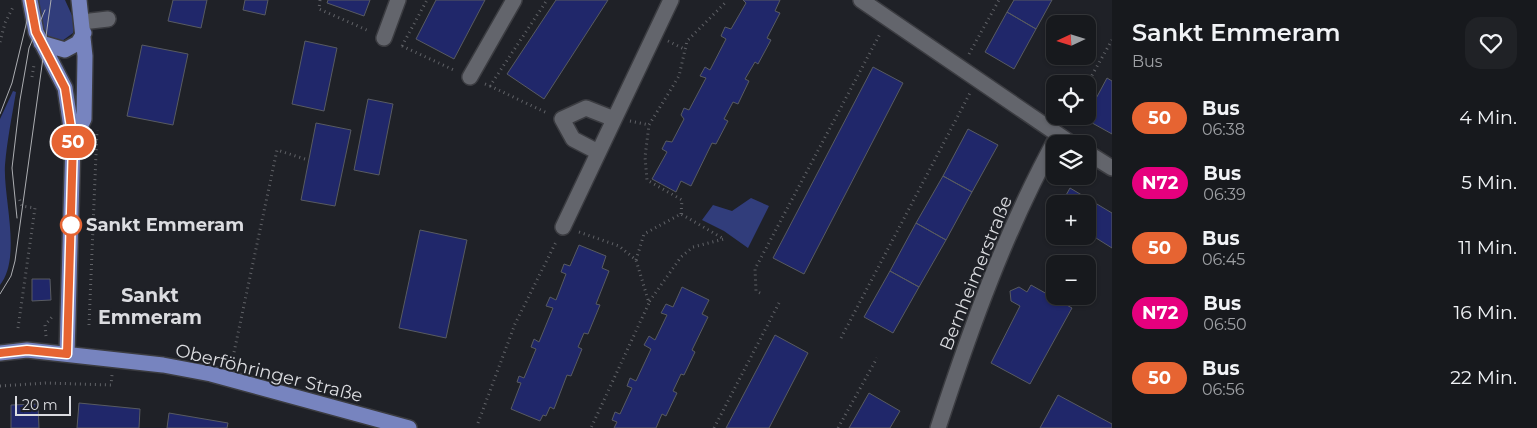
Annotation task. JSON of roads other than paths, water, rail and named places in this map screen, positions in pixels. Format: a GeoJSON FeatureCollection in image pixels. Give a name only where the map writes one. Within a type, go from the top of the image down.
{"type":"FeatureCollection","features":[{"type":"Feature","properties":{"kind":"main road"},"geometry":{"type":"LineString","coordinates":[[30,0],[41,43],[65,88],[73,141],[67,354]]}},
{"type":"Feature","properties":{"kind":"main road"},"geometry":{"type":"LineString","coordinates":[[73,141],[84,119],[83,27],[79,0]]}},
{"type":"Feature","properties":{"kind":"main road"},"geometry":{"type":"LineString","coordinates":[[41,43],[65,50],[78,43],[83,27]]}},
{"type":"Feature","properties":{"kind":"main road","name":"Oberföhringer Straße"},"geometry":{"type":"LineString","coordinates":[[0,353],[27,350],[163,365],[211,374],[409,428]]}},
{"type":"Feature","properties":{"kind":"street"},"geometry":{"type":"LineString","coordinates":[[384,38],[398,0]]}},
{"type":"Feature","properties":{"kind":"street"},"geometry":{"type":"LineString","coordinates":[[470,77],[514,0]]}},
{"type":"Feature","properties":{"kind":"street"},"geometry":{"type":"LineString","coordinates":[[563,227],[671,0]]}},
{"type":"Feature","properties":{"kind":"street"},"geometry":{"type":"LineString","coordinates":[[861,0],[1058,135]]}},
{"type":"Feature","properties":{"kind":"street"},"geometry":{"type":"LineString","coordinates":[[83,27],[108,19]]}},
{"type":"Feature","properties":{"kind":"street"},"geometry":{"type":"LineString","coordinates":[[598,152],[573,139],[562,119],[586,108],[614,119]]}},
{"type":"Feature","properties":{"kind":"street"},"geometry":{"type":"LineString","coordinates":[[1096,158],[1112,168]]}},
{"type":"Feature","properties":{"kind":"street","name":"Bernheimerstraße"},"geometry":{"type":"LineString","coordinates":[[938,428],[972,324],[993,271],[1046,160]]}},
{"type":"Feature","properties":{"kind":"tram line"},"geometry":{"type":"LineString","coordinates":[[0,114],[12,83],[32,0]]}},
{"type":"Feature","properties":{"kind":"tram line"},"geometry":{"type":"LineString","coordinates":[[0,294],[11,276],[15,261],[51,0]]}},
{"type":"Feature","properties":{"kind":"tram line"},"geometry":{"type":"LineString","coordinates":[[17,218],[12,168],[20,100],[29,48],[45,10]]}},
{"type":"Feature","properties":{"kind":"place","name":"Sankt Emmeram"},"geometry":{"type":"Point","coordinates":[71,225]}},
{"type":"Feature","properties":{"kind":"district","name":"Sankt Emmeram"},"geometry":{"type":"Point","coordinates":[150,306]}}]}
